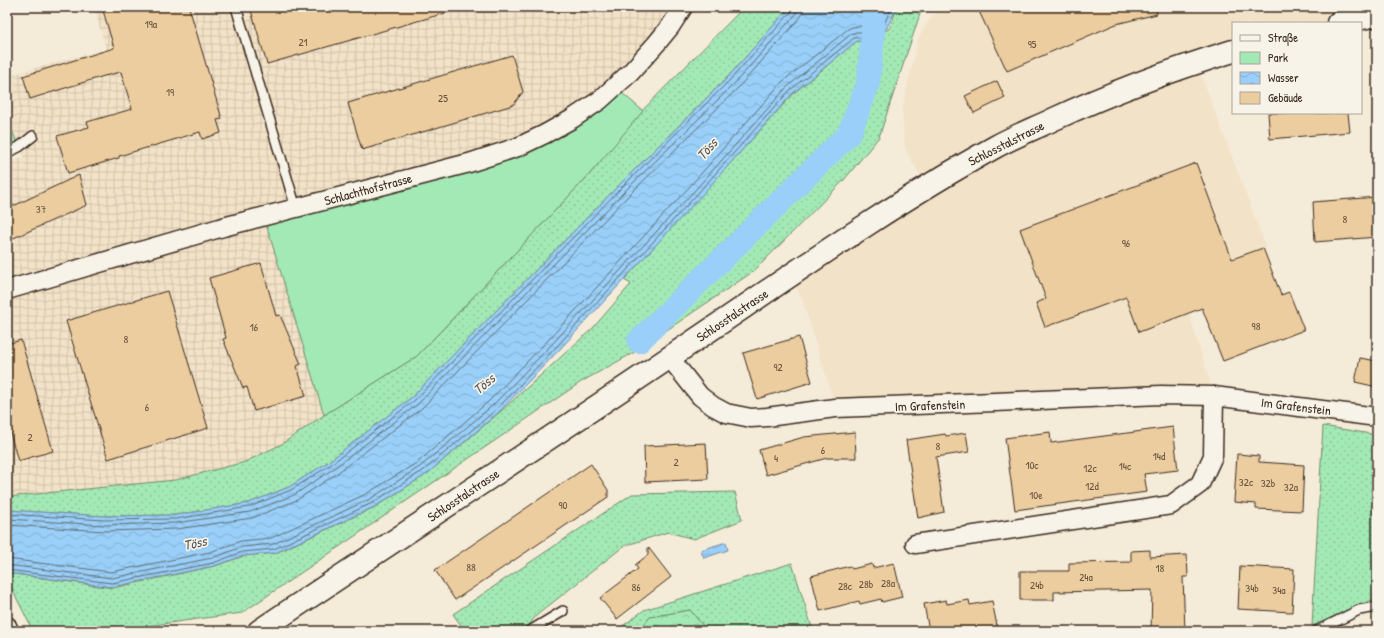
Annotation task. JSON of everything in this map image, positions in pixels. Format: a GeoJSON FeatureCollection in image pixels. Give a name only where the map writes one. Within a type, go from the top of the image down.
{"type":"FeatureCollection","features":[{"type":"Feature","properties":{"kind":"main road"},"geometry":{"type":"LineString","coordinates":[[1343,22],[1377,15]]}},
{"type":"Feature","properties":{"kind":"main road","name":"Schlosstalstrasse"},"geometry":{"type":"LineString","coordinates":[[259,631],[919,191],[998,145],[1116,92],[1187,65],[1232,51]]}},
{"type":"Feature","properties":{"kind":"street","name":"Schlachthofstrasse"},"geometry":{"type":"LineString","coordinates":[[7,290],[223,227],[469,163],[518,147],[545,134],[600,100],[631,72],[656,44],[670,27],[682,7]]}},
{"type":"Feature","properties":{"kind":"street","name":"Im Grafenstein"},"geometry":{"type":"LineString","coordinates":[[670,358],[700,396],[713,406],[726,412],[751,418],[835,408],[1161,395],[1214,396],[1377,417]]}},
{"type":"Feature","properties":{"kind":"street"},"geometry":{"type":"LineString","coordinates":[[914,544],[1171,505],[1200,484],[1212,456],[1214,396]]}},
{"type":"Feature","properties":{"kind":"street"},"geometry":{"type":"LineString","coordinates":[[7,626],[10,631]]}},
{"type":"Feature","properties":{"kind":"lane"},"geometry":{"type":"LineString","coordinates":[[236,7],[296,208]]}},
{"type":"Feature","properties":{"kind":"lane"},"geometry":{"type":"LineString","coordinates":[[7,153],[19,147],[33,136]]}},
{"type":"Feature","properties":{"kind":"lane"},"geometry":{"type":"LineString","coordinates":[[1316,631],[1359,610],[1377,607]]}},
{"type":"Feature","properties":{"kind":"lane"},"geometry":{"type":"LineString","coordinates":[[530,631],[563,611]]}},
{"type":"Feature","properties":{"kind":"shaded area"},"geometry":{"type":"Polygon","coordinates":[[[94,7],[683,7],[656,44],[545,134],[264,217],[324,415],[282,444],[245,462],[175,480],[7,497],[7,164],[24,157],[7,118],[7,76],[106,49],[94,7]]]}},
{"type":"Feature","properties":{"kind":"shaded area"},"geometry":{"type":"Polygon","coordinates":[[[947,7],[1377,7],[1341,22],[1232,22],[1232,52],[1196,62],[1266,247],[1177,282],[1190,316],[1214,396],[833,399],[803,302],[791,275],[926,186],[905,148],[902,111],[918,39],[930,18],[947,7]]]}},
{"type":"Feature","properties":{"kind":"green space"},"geometry":{"type":"Polygon","coordinates":[[[744,7],[790,7],[726,79],[619,185],[412,397],[328,462],[289,487],[249,503],[176,515],[104,516],[7,510],[7,497],[175,480],[245,462],[282,444],[324,415],[417,356],[588,176],[628,125],[744,7]]]}},
{"type":"Feature","properties":{"kind":"green space"},"geometry":{"type":"Polygon","coordinates":[[[897,7],[928,7],[921,11],[879,137],[844,180],[754,271],[633,353],[581,382],[242,613],[110,631],[33,631],[7,579],[7,573],[113,588],[215,566],[244,556],[276,553],[375,507],[427,474],[500,412],[593,328],[631,284],[624,280],[794,93],[858,40],[862,43],[890,28],[897,7]]]}},
{"type":"Feature","properties":{"kind":"green space"},"geometry":{"type":"Polygon","coordinates":[[[615,87],[643,111],[588,176],[417,356],[324,415],[264,217],[518,147],[615,87]]]}},
{"type":"Feature","properties":{"kind":"green space"},"geometry":{"type":"Polygon","coordinates":[[[7,119],[19,147],[7,153],[7,119]]]}},
{"type":"Feature","properties":{"kind":"green space"},"geometry":{"type":"Polygon","coordinates":[[[1323,426],[1377,435],[1377,544],[1374,599],[1312,626],[1323,426]]]}},
{"type":"Feature","properties":{"kind":"green space"},"geometry":{"type":"Polygon","coordinates":[[[735,492],[742,520],[694,539],[668,532],[624,546],[537,615],[528,626],[518,631],[465,631],[453,614],[632,494],[735,492]]]}},
{"type":"Feature","properties":{"kind":"green space"},"geometry":{"type":"Polygon","coordinates":[[[792,563],[813,631],[707,631],[690,610],[650,617],[639,631],[616,631],[644,610],[792,563]]]}},
{"type":"Feature","properties":{"kind":"green space"},"geometry":{"type":"Polygon","coordinates":[[[690,610],[707,631],[639,631],[650,617],[690,610]]]}},
{"type":"Feature","properties":{"kind":"water","name":"Töss"},"geometry":{"type":"Polygon","coordinates":[[[790,7],[897,7],[887,28],[864,41],[857,41],[793,93],[702,195],[561,348],[499,412],[427,474],[374,507],[275,553],[243,556],[214,566],[112,587],[7,573],[7,510],[104,516],[176,515],[249,503],[289,487],[328,462],[412,397],[619,185],[726,79],[790,7]]]}},
{"type":"Feature","properties":{"kind":"water"},"geometry":{"type":"Polygon","coordinates":[[[726,542],[728,550],[704,558],[701,550],[726,542]]]}},
{"type":"Feature","properties":{"kind":"building"},"geometry":{"type":"Polygon","coordinates":[[[102,7],[189,7],[222,119],[217,120],[221,133],[202,139],[200,132],[68,173],[57,136],[89,127],[87,122],[132,109],[121,72],[30,99],[23,76],[114,48],[102,7]]]}},
{"type":"Feature","properties":{"kind":"building"},"geometry":{"type":"Polygon","coordinates":[[[250,7],[448,7],[449,12],[267,64],[250,7]]]}},
{"type":"Feature","properties":{"kind":"building"},"geometry":{"type":"Polygon","coordinates":[[[977,7],[1156,7],[1157,14],[1116,24],[1007,71],[977,7]]]}},
{"type":"Feature","properties":{"kind":"building"},"geometry":{"type":"Polygon","coordinates":[[[512,55],[523,92],[513,105],[362,150],[348,103],[512,55]]]}},
{"type":"Feature","properties":{"kind":"building"},"geometry":{"type":"Polygon","coordinates":[[[997,81],[1005,98],[974,113],[965,96],[997,81]]]}},
{"type":"Feature","properties":{"kind":"building"},"geometry":{"type":"Polygon","coordinates":[[[1268,114],[1348,114],[1350,132],[1270,139],[1268,114]]]}},
{"type":"Feature","properties":{"kind":"building"},"geometry":{"type":"Polygon","coordinates":[[[1196,163],[1232,259],[1263,248],[1281,295],[1289,292],[1304,330],[1223,361],[1202,308],[1139,332],[1126,297],[1045,327],[1036,303],[1046,299],[1020,229],[1196,163]]]}},
{"type":"Feature","properties":{"kind":"building"},"geometry":{"type":"Polygon","coordinates":[[[79,175],[87,205],[7,241],[7,209],[79,175]]]}},
{"type":"Feature","properties":{"kind":"building"},"geometry":{"type":"Polygon","coordinates":[[[1377,197],[1377,237],[1315,242],[1313,202],[1377,197]]]}},
{"type":"Feature","properties":{"kind":"building"},"geometry":{"type":"Polygon","coordinates":[[[261,263],[276,316],[280,315],[301,364],[297,366],[306,396],[254,411],[247,387],[243,388],[223,339],[226,338],[209,278],[261,263]]]}},
{"type":"Feature","properties":{"kind":"building"},"geometry":{"type":"Polygon","coordinates":[[[167,291],[208,428],[108,459],[66,321],[167,291]]]}},
{"type":"Feature","properties":{"kind":"building"},"geometry":{"type":"Polygon","coordinates":[[[799,337],[812,382],[757,399],[743,353],[799,337]]]}},
{"type":"Feature","properties":{"kind":"building"},"geometry":{"type":"Polygon","coordinates":[[[21,340],[53,451],[18,461],[7,422],[7,344],[21,340]]]}},
{"type":"Feature","properties":{"kind":"building"},"geometry":{"type":"Polygon","coordinates":[[[1360,358],[1377,361],[1377,387],[1355,382],[1360,358]]]}},
{"type":"Feature","properties":{"kind":"building"},"geometry":{"type":"Polygon","coordinates":[[[1173,427],[1178,470],[1144,474],[1147,492],[1015,510],[1005,438],[1050,432],[1051,443],[1173,427]]]}},
{"type":"Feature","properties":{"kind":"building"},"geometry":{"type":"Polygon","coordinates":[[[855,432],[856,458],[827,458],[766,475],[759,450],[804,437],[855,432]]]}},
{"type":"Feature","properties":{"kind":"building"},"geometry":{"type":"Polygon","coordinates":[[[966,433],[969,452],[936,457],[944,512],[918,518],[906,440],[945,434],[946,436],[966,433]]]}},
{"type":"Feature","properties":{"kind":"building"},"geometry":{"type":"Polygon","coordinates":[[[706,443],[708,479],[645,482],[644,446],[706,443]]]}},
{"type":"Feature","properties":{"kind":"building"},"geometry":{"type":"Polygon","coordinates":[[[1237,454],[1259,456],[1259,462],[1304,465],[1302,511],[1256,509],[1256,504],[1234,502],[1237,454]]]}},
{"type":"Feature","properties":{"kind":"building"},"geometry":{"type":"Polygon","coordinates":[[[591,464],[608,490],[608,497],[455,600],[435,570],[591,464]]]}},
{"type":"Feature","properties":{"kind":"building"},"geometry":{"type":"Polygon","coordinates":[[[648,547],[671,577],[617,619],[600,598],[638,569],[635,565],[648,555],[648,547]]]}},
{"type":"Feature","properties":{"kind":"building"},"geometry":{"type":"Polygon","coordinates":[[[1150,550],[1150,557],[1187,555],[1188,577],[1183,577],[1185,631],[1151,631],[1152,590],[1054,592],[1054,600],[1020,600],[1020,571],[1069,571],[1069,563],[1131,562],[1131,551],[1150,550]]]}},
{"type":"Feature","properties":{"kind":"building"},"geometry":{"type":"Polygon","coordinates":[[[894,563],[902,597],[882,602],[881,599],[860,604],[859,601],[820,611],[811,576],[850,566],[852,569],[872,564],[873,568],[894,563]]]}},
{"type":"Feature","properties":{"kind":"building"},"geometry":{"type":"Polygon","coordinates":[[[1240,566],[1294,569],[1292,612],[1238,609],[1240,566]]]}},
{"type":"Feature","properties":{"kind":"building"},"geometry":{"type":"Polygon","coordinates":[[[946,600],[947,604],[969,600],[970,605],[992,601],[998,631],[929,631],[924,604],[946,600]]]}},
{"type":"Feature","properties":{"kind":"waterway"},"geometry":{"type":"LineString","coordinates":[[639,341],[849,134],[868,84],[873,34],[873,7]]}}]}
